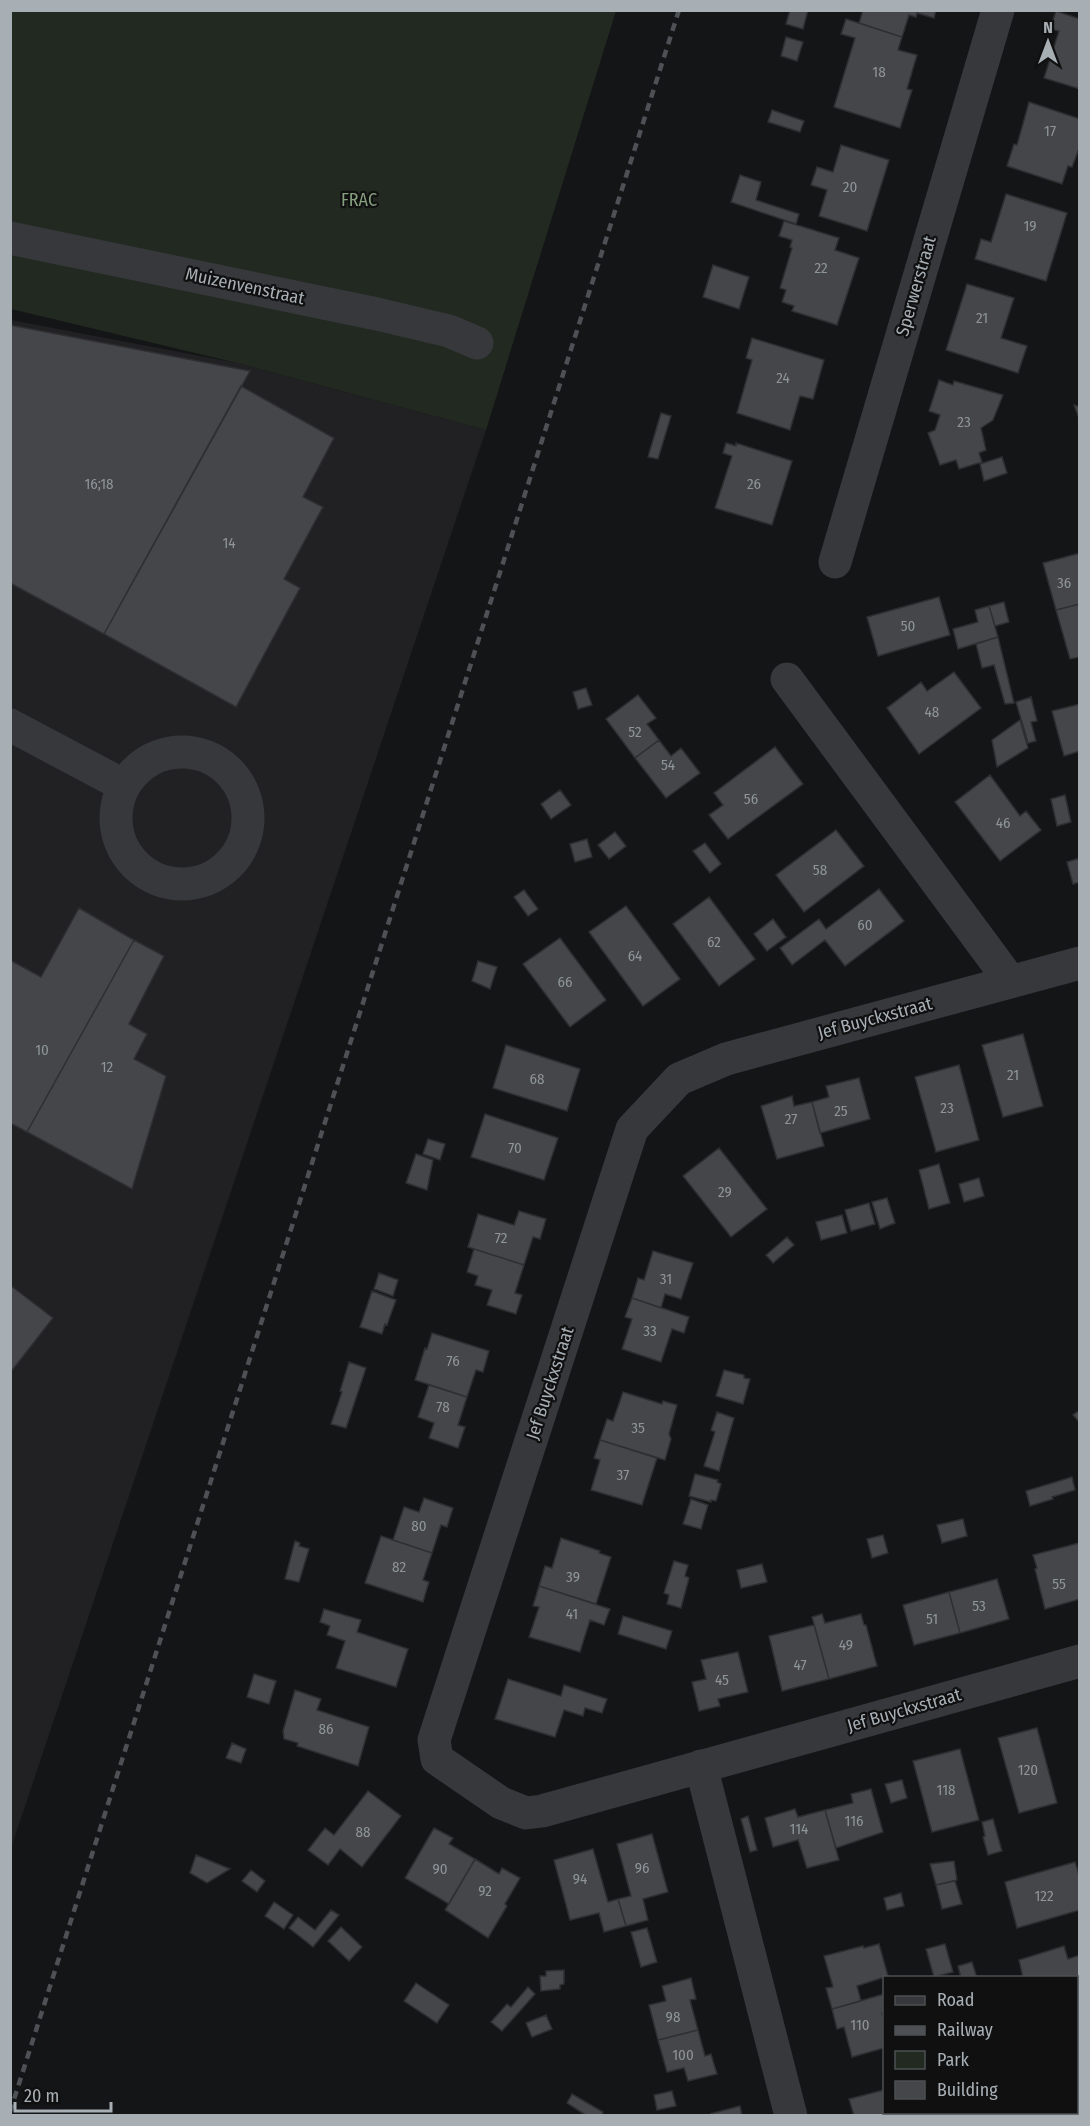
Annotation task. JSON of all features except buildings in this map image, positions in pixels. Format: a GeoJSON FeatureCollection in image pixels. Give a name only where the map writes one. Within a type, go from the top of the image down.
{"type":"FeatureCollection","features":[{"type":"Feature","properties":{"kind":"street","name":"Sperwerstraat"},"geometry":{"type":"LineString","coordinates":[[835,562],[998,10]]}},
{"type":"Feature","properties":{"kind":"street","name":"Muizenvenstraat"},"geometry":{"type":"LineString","coordinates":[[10,238],[377,314],[449,331],[477,343]]}},
{"type":"Feature","properties":{"kind":"street"},"geometry":{"type":"LineString","coordinates":[[787,679],[1010,981]]}},
{"type":"Feature","properties":{"kind":"street"},"geometry":{"type":"LineString","coordinates":[[10,725],[123,785]]}},
{"type":"Feature","properties":{"kind":"street"},"geometry":{"type":"LineString","coordinates":[[191,752],[216,760],[236,778],[248,802],[249,828],[240,853],[219,875],[192,885],[162,883],[153,878],[136,868],[119,843],[115,814],[123,785],[141,766],[164,753],[191,752]]}},
{"type":"Feature","properties":{"kind":"street","name":"Jef Buyckxstraat"},"geometry":{"type":"LineString","coordinates":[[1077,1671],[701,1766],[542,1811],[526,1813],[501,1803],[437,1759],[434,1740],[632,1129],[679,1079],[726,1059],[1080,963]]}},
{"type":"Feature","properties":{"kind":"street"},"geometry":{"type":"LineString","coordinates":[[701,1766],[791,2115]]}},
{"type":"Feature","properties":{"kind":"shaded area"},"geometry":{"type":"Polygon","coordinates":[[[11,320],[237,363],[486,430],[11,1848],[11,320]]]}},
{"type":"Feature","properties":{"kind":"green space","name":"FRAC"},"geometry":{"type":"Polygon","coordinates":[[[10,11],[616,11],[486,430],[237,363],[11,309],[10,11]]]}},
{"type":"Feature","properties":{"kind":"railway"},"geometry":{"type":"LineString","coordinates":[[10,2112],[679,10]]}}]}
